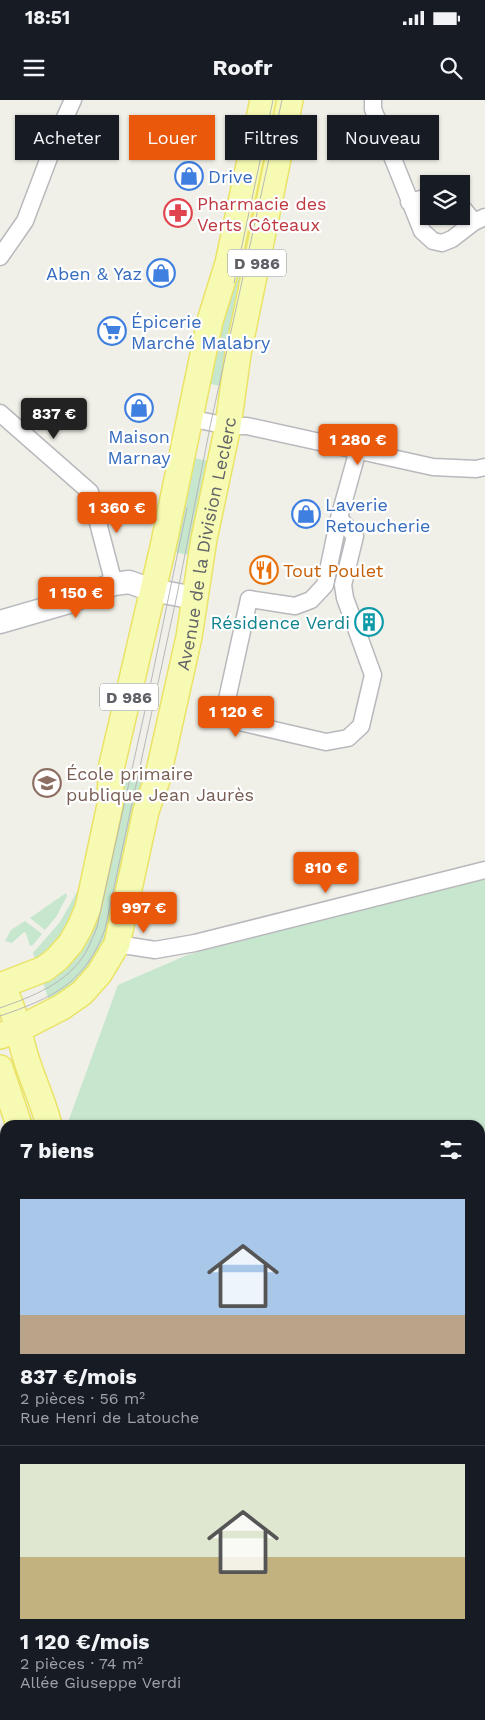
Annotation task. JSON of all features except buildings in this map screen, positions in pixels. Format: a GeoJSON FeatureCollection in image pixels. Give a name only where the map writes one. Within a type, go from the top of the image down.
{"type":"FeatureCollection","features":[{"type":"Feature","properties":{"kind":"main road","name":"D 986"},"geometry":{"type":"LineString","coordinates":[[1,985],[35,974],[57,959],[71,943],[88,908],[110,805],[111,769],[210,321],[228,263],[263,100]]}},
{"type":"Feature","properties":{"kind":"main road","name":"Avenue de la Division Leclerc"},"geometry":{"type":"LineString","coordinates":[[10,1032],[72,1001],[90,986],[116,944],[146,811],[157,780],[189,636],[204,539],[228,426],[238,354],[290,100]]}},
{"type":"Feature","properties":{"kind":"main road"},"geometry":{"type":"LineString","coordinates":[[0,622],[69,602],[114,584],[129,582],[152,590],[195,598]]}},
{"type":"Feature","properties":{"kind":"main road"},"geometry":{"type":"LineString","coordinates":[[1,985],[11,1004],[10,1032],[26,1056],[48,1120]]}},
{"type":"Feature","properties":{"kind":"main road"},"geometry":{"type":"LineString","coordinates":[[0,1068],[17,1120]]}},
{"type":"Feature","properties":{"kind":"street"},"geometry":{"type":"LineString","coordinates":[[1,252],[25,221],[60,126],[73,100]]}},
{"type":"Feature","properties":{"kind":"street"},"geometry":{"type":"LineString","coordinates":[[373,100],[373,109],[422,232],[433,242],[442,242],[452,238],[479,219]]}},
{"type":"Feature","properties":{"kind":"street"},"geometry":{"type":"LineString","coordinates":[[409,202],[420,199]]}},
{"type":"Feature","properties":{"kind":"street"},"geometry":{"type":"LineString","coordinates":[[0,413],[90,492],[114,584]]}},
{"type":"Feature","properties":{"kind":"street"},"geometry":{"type":"LineString","coordinates":[[189,418],[228,426],[247,426],[433,467],[476,469],[485,467]]}},
{"type":"Feature","properties":{"kind":"street"},"geometry":{"type":"LineString","coordinates":[[340,518],[355,536],[343,585],[345,598],[373,675],[361,726],[348,738],[326,742],[235,722],[228,714],[226,704],[249,599],[295,606],[312,600],[325,585],[340,518],[358,450]]}},
{"type":"Feature","properties":{"kind":"street"},"geometry":{"type":"LineString","coordinates":[[116,944],[155,950],[195,943],[485,870]]}},
{"type":"Feature","properties":{"kind":"green space"},"geometry":{"type":"Polygon","coordinates":[[[267,100],[287,100],[284,115],[264,115],[267,100]]]}},
{"type":"Feature","properties":{"kind":"green space"},"geometry":{"type":"Polygon","coordinates":[[[254,160],[274,160],[227,387],[205,383],[254,160]]]}},
{"type":"Feature","properties":{"kind":"green space"},"geometry":{"type":"Polygon","coordinates":[[[189,457],[213,462],[193,556],[169,551],[189,457]]]}},
{"type":"Feature","properties":{"kind":"green space"},"geometry":{"type":"Polygon","coordinates":[[[118,776],[149,783],[100,961],[50,1005],[43,982],[57,974],[118,776]]]}},
{"type":"Feature","properties":{"kind":"green space"},"geometry":{"type":"Polygon","coordinates":[[[84,864],[86,865],[83,879],[71,918],[57,941],[35,959],[33,953],[60,922],[78,890],[84,864]]]}},
{"type":"Feature","properties":{"kind":"green space"},"geometry":{"type":"Polygon","coordinates":[[[485,877],[485,1120],[69,1120],[118,985],[187,955],[485,877]]]}},
{"type":"Feature","properties":{"kind":"green space"},"geometry":{"type":"Polygon","coordinates":[[[66,893],[67,896],[56,917],[45,930],[30,918],[66,893]]]}},
{"type":"Feature","properties":{"kind":"green space"},"geometry":{"type":"Polygon","coordinates":[[[25,921],[42,934],[33,945],[30,946],[24,932],[12,943],[5,941],[11,930],[25,921]]]}},
{"type":"Feature","properties":{"kind":"tram line"},"geometry":{"type":"LineString","coordinates":[[234,283],[273,100]]}},
{"type":"Feature","properties":{"kind":"tram line"},"geometry":{"type":"LineString","coordinates":[[0,1016],[36,1003],[51,995],[77,976],[97,948],[105,929],[177,595],[211,422],[282,100]]}},
{"type":"Feature","properties":{"kind":"tram line"},"geometry":{"type":"LineString","coordinates":[[0,1008],[48,988],[69,973],[86,952],[97,927],[187,508]]}},
{"type":"Feature","properties":{"kind":"place","name":"Drive"},"geometry":{"type":"Point","coordinates":[189,176]}},
{"type":"Feature","properties":{"kind":"place","name":"Pharmacie des Verts Côteaux"},"geometry":{"type":"Point","coordinates":[178,213]}},
{"type":"Feature","properties":{"kind":"place","name":"Aben & Yaz"},"geometry":{"type":"Point","coordinates":[161,273]}},
{"type":"Feature","properties":{"kind":"place","name":"Épicerie Marché Malabry"},"geometry":{"type":"Point","coordinates":[112,331]}},
{"type":"Feature","properties":{"kind":"place","name":"Maison Marnay"},"geometry":{"type":"Point","coordinates":[139,408]}},
{"type":"Feature","properties":{"kind":"place","name":"Laverie Retoucherie"},"geometry":{"type":"Point","coordinates":[306,514]}},
{"type":"Feature","properties":{"kind":"place","name":"Tout Poulet"},"geometry":{"type":"Point","coordinates":[264,570]}},
{"type":"Feature","properties":{"kind":"place","name":"Résidence Verdi"},"geometry":{"type":"Point","coordinates":[369,622]}},
{"type":"Feature","properties":{"kind":"place","name":"École primaire publique Jean Jaurès"},"geometry":{"type":"Point","coordinates":[47,783]}}]}
